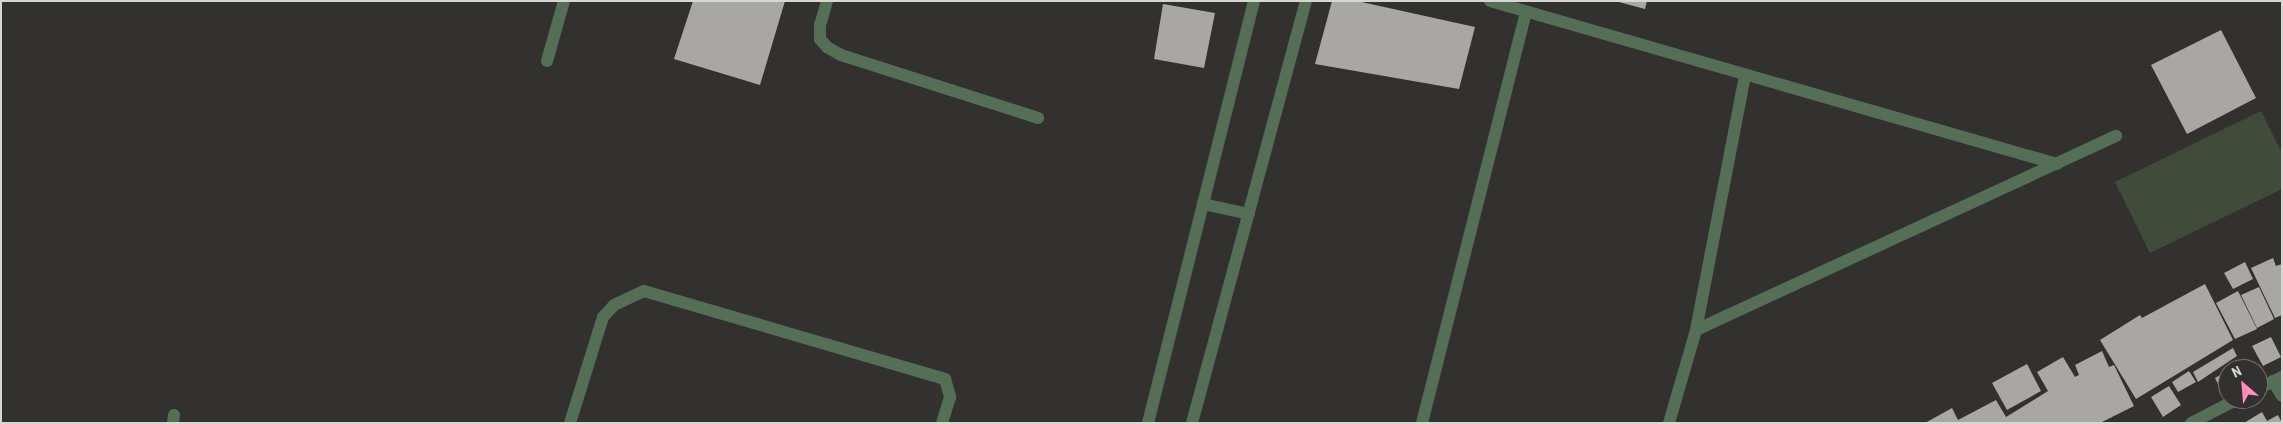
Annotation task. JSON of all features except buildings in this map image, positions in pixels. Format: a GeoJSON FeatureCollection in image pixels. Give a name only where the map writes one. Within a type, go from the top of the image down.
{"type":"FeatureCollection","features":[{"type":"Feature","properties":{"kind":"street"},"geometry":{"type":"LineString","coordinates":[[547,61],[564,1]]}},
{"type":"Feature","properties":{"kind":"street"},"geometry":{"type":"LineString","coordinates":[[827,1],[820,25],[820,39],[827,48],[842,55],[1038,118]]}},
{"type":"Feature","properties":{"kind":"street"},"geometry":{"type":"LineString","coordinates":[[1148,423],[1254,1]]}},
{"type":"Feature","properties":{"kind":"street"},"geometry":{"type":"LineString","coordinates":[[1192,423],[1306,1]]}},
{"type":"Feature","properties":{"kind":"street"},"geometry":{"type":"LineString","coordinates":[[1490,1],[1744,76],[2057,164]]}},
{"type":"Feature","properties":{"kind":"street"},"geometry":{"type":"LineString","coordinates":[[1422,423],[1526,13]]}},
{"type":"Feature","properties":{"kind":"street"},"geometry":{"type":"LineString","coordinates":[[1669,423],[1696,330],[1744,76]]}},
{"type":"Feature","properties":{"kind":"street"},"geometry":{"type":"LineString","coordinates":[[1696,330],[2116,136]]}},
{"type":"Feature","properties":{"kind":"street"},"geometry":{"type":"LineString","coordinates":[[1203,204],[1249,214]]}},
{"type":"Feature","properties":{"kind":"street"},"geometry":{"type":"LineString","coordinates":[[570,423],[603,317],[614,305],[644,291],[945,379],[950,397],[942,423]]}},
{"type":"Feature","properties":{"kind":"street"},"geometry":{"type":"LineString","coordinates":[[2278,379],[2282,396]]}},
{"type":"Feature","properties":{"kind":"street"},"geometry":{"type":"LineString","coordinates":[[2192,423],[2219,409]]}},
{"type":"Feature","properties":{"kind":"green space"},"geometry":{"type":"Polygon","coordinates":[[[2261,111],[2282,153],[2282,189],[2150,253],[2115,182],[2261,111]]]}}]}
